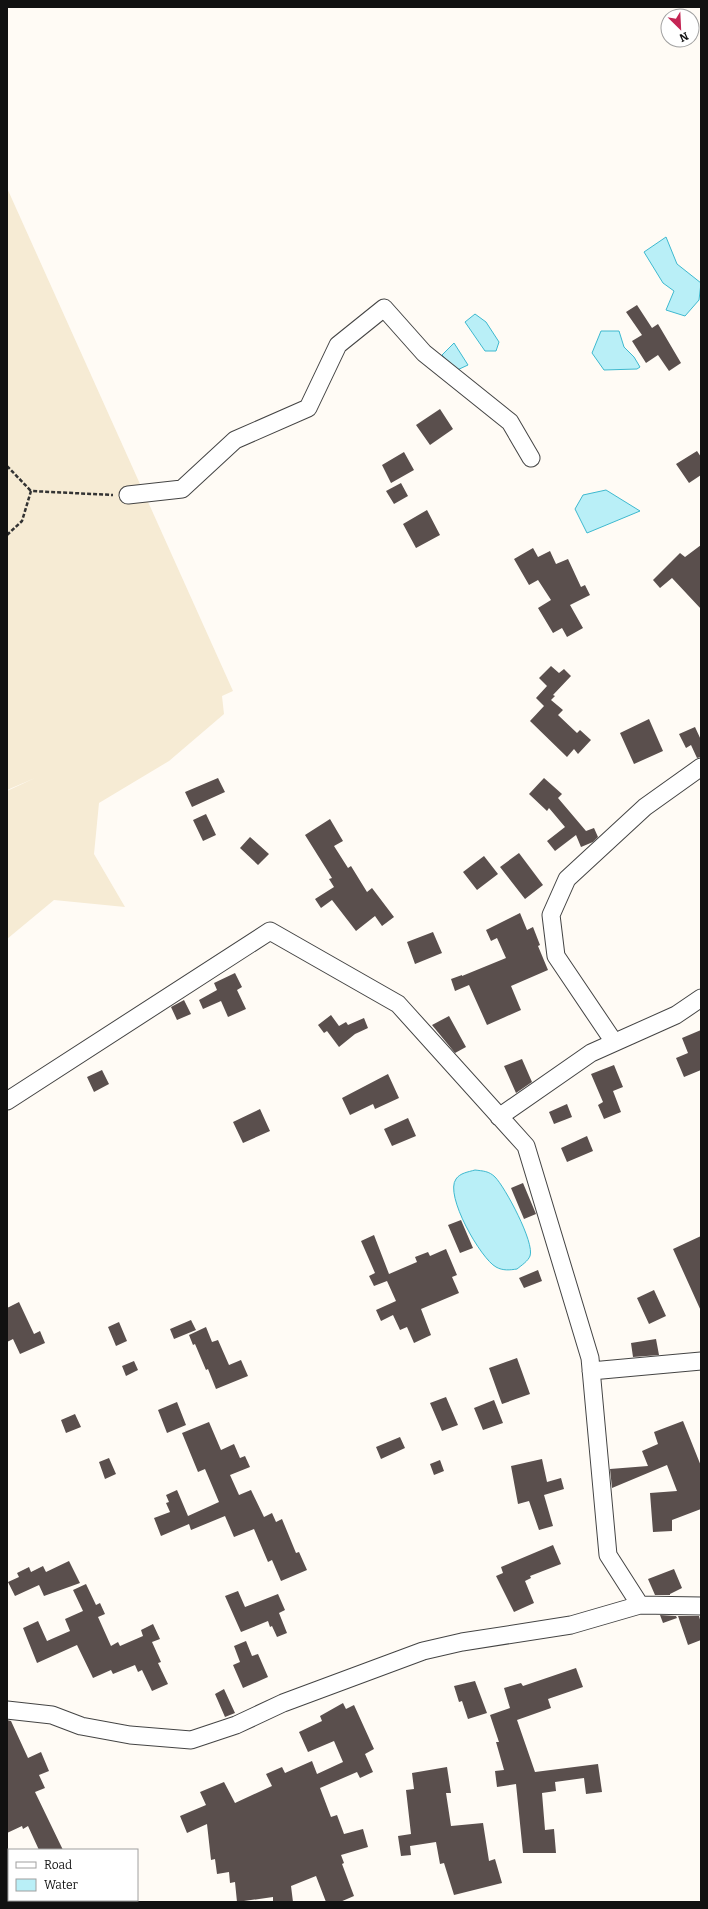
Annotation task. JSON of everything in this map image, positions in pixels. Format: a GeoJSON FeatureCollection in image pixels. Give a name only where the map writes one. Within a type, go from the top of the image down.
{"type":"FeatureCollection","features":[{"type":"Feature","properties":{"kind":"street"},"geometry":{"type":"LineString","coordinates":[[128,495],[182,489],[235,440],[308,408],[338,345],[384,308],[424,353],[510,422],[531,458]]}},
{"type":"Feature","properties":{"kind":"street"},"geometry":{"type":"LineString","coordinates":[[614,1042],[556,956],[551,915],[567,879],[645,807],[701,767]]}},
{"type":"Feature","properties":{"kind":"street"},"geometry":{"type":"LineString","coordinates":[[7,1101],[270,931],[398,1004],[526,1146],[590,1358],[608,1555],[640,1605]]}},
{"type":"Feature","properties":{"kind":"street"},"geometry":{"type":"LineString","coordinates":[[499,1117],[591,1053],[676,1015],[701,998]]}},
{"type":"Feature","properties":{"kind":"street"},"geometry":{"type":"LineString","coordinates":[[591,1371],[701,1361]]}},
{"type":"Feature","properties":{"kind":"street"},"geometry":{"type":"LineString","coordinates":[[7,1710],[52,1715],[80,1726],[130,1735],[191,1740],[236,1724],[283,1702],[423,1651],[462,1642],[571,1624],[640,1605],[701,1606]]}},
{"type":"Feature","properties":{"kind":"path"},"geometry":{"type":"LineString","coordinates":[[7,466],[31,491],[128,495]]}},
{"type":"Feature","properties":{"kind":"path"},"geometry":{"type":"LineString","coordinates":[[7,534],[22,520],[31,491]]}},
{"type":"Feature","properties":{"kind":"shaded area"},"geometry":{"type":"Polygon","coordinates":[[[7,188],[233,691],[222,696],[224,714],[169,761],[99,803],[94,854],[125,907],[54,900],[7,939],[7,791],[35,778],[7,790],[7,188]]]}},
{"type":"Feature","properties":{"kind":"water"},"geometry":{"type":"Polygon","coordinates":[[[666,237],[677,264],[701,283],[699,300],[685,316],[666,310],[674,291],[663,283],[644,252],[666,237]]]}},
{"type":"Feature","properties":{"kind":"water"},"geometry":{"type":"Polygon","coordinates":[[[475,314],[486,322],[499,342],[496,351],[485,351],[465,322],[475,314]]]}},
{"type":"Feature","properties":{"kind":"water"},"geometry":{"type":"Polygon","coordinates":[[[601,331],[619,331],[624,347],[634,357],[640,367],[637,369],[604,370],[592,353],[601,331]]]}},
{"type":"Feature","properties":{"kind":"water"},"geometry":{"type":"Polygon","coordinates":[[[454,343],[468,365],[455,371],[442,355],[454,343]]]}},
{"type":"Feature","properties":{"kind":"water"},"geometry":{"type":"Polygon","coordinates":[[[606,490],[640,511],[587,533],[575,509],[583,495],[606,490]]]}},
{"type":"Feature","properties":{"kind":"water"},"geometry":{"type":"Polygon","coordinates":[[[475,1170],[488,1172],[495,1177],[512,1203],[524,1228],[530,1249],[530,1256],[517,1269],[501,1269],[489,1262],[474,1240],[459,1212],[454,1187],[456,1179],[462,1174],[475,1170]]]}},
{"type":"Feature","properties":{"kind":"building"},"geometry":{"type":"Polygon","coordinates":[[[637,305],[652,328],[658,324],[681,363],[669,371],[658,355],[646,363],[632,341],[642,335],[626,312],[637,305]]]}},
{"type":"Feature","properties":{"kind":"building"},"geometry":{"type":"Polygon","coordinates":[[[440,409],[453,429],[430,445],[416,425],[440,409]]]}},
{"type":"Feature","properties":{"kind":"building"},"geometry":{"type":"Polygon","coordinates":[[[697,451],[701,457],[701,475],[689,483],[676,464],[697,451]]]}},
{"type":"Feature","properties":{"kind":"building"},"geometry":{"type":"Polygon","coordinates":[[[404,452],[414,470],[391,483],[382,465],[404,452]]]}},
{"type":"Feature","properties":{"kind":"building"},"geometry":{"type":"Polygon","coordinates":[[[401,483],[408,496],[394,504],[386,491],[401,483]]]}},
{"type":"Feature","properties":{"kind":"building"},"geometry":{"type":"Polygon","coordinates":[[[427,510],[440,535],[416,548],[403,524],[427,510]]]}},
{"type":"Feature","properties":{"kind":"building"},"geometry":{"type":"Polygon","coordinates":[[[701,545],[701,609],[672,578],[660,588],[653,580],[680,553],[685,557],[701,545]]]}},
{"type":"Feature","properties":{"kind":"building"},"geometry":{"type":"Polygon","coordinates":[[[533,548],[538,557],[550,551],[556,564],[568,559],[581,587],[585,585],[590,595],[570,605],[583,628],[567,637],[562,628],[553,633],[538,608],[551,600],[538,580],[529,585],[514,559],[533,548]]]}},
{"type":"Feature","properties":{"kind":"building"},"geometry":{"type":"Polygon","coordinates":[[[551,666],[559,673],[564,669],[571,676],[553,695],[555,696],[551,700],[563,710],[558,715],[577,733],[580,730],[591,740],[578,754],[574,749],[567,757],[530,721],[544,706],[536,698],[547,686],[539,678],[551,666]]]}},
{"type":"Feature","properties":{"kind":"building"},"geometry":{"type":"Polygon","coordinates":[[[649,719],[663,751],[634,764],[620,733],[649,719]]]}},
{"type":"Feature","properties":{"kind":"building"},"geometry":{"type":"Polygon","coordinates":[[[695,727],[701,740],[701,757],[697,758],[691,745],[686,748],[679,734],[695,727]]]}},
{"type":"Feature","properties":{"kind":"building"},"geometry":{"type":"Polygon","coordinates":[[[218,778],[225,792],[192,807],[185,792],[218,778]]]}},
{"type":"Feature","properties":{"kind":"building"},"geometry":{"type":"Polygon","coordinates":[[[544,778],[562,794],[558,798],[586,831],[594,828],[598,837],[593,842],[581,847],[576,835],[555,851],[547,841],[565,827],[549,808],[547,811],[529,794],[544,778]]]}},
{"type":"Feature","properties":{"kind":"building"},"geometry":{"type":"Polygon","coordinates":[[[206,814],[216,835],[203,841],[193,820],[206,814]]]}},
{"type":"Feature","properties":{"kind":"building"},"geometry":{"type":"Polygon","coordinates":[[[330,819],[343,841],[334,846],[348,868],[351,866],[367,892],[372,888],[394,917],[382,926],[375,916],[356,931],[332,900],[321,908],[315,899],[334,887],[329,879],[332,878],[305,835],[330,819]]]}},
{"type":"Feature","properties":{"kind":"building"},"geometry":{"type":"Polygon","coordinates":[[[250,837],[269,854],[258,865],[240,848],[250,837]]]}},
{"type":"Feature","properties":{"kind":"building"},"geometry":{"type":"Polygon","coordinates":[[[519,853],[543,885],[525,899],[500,867],[519,853]]]}},
{"type":"Feature","properties":{"kind":"building"},"geometry":{"type":"Polygon","coordinates":[[[484,856],[498,874],[477,890],[463,872],[484,856]]]}},
{"type":"Feature","properties":{"kind":"building"},"geometry":{"type":"Polygon","coordinates":[[[520,913],[527,930],[533,927],[540,945],[538,946],[548,970],[511,986],[521,1010],[487,1025],[469,985],[455,991],[451,979],[506,958],[497,938],[491,941],[486,930],[520,913]]]}},
{"type":"Feature","properties":{"kind":"building"},"geometry":{"type":"Polygon","coordinates":[[[433,932],[442,953],[415,964],[407,942],[433,932]]]}},
{"type":"Feature","properties":{"kind":"building"},"geometry":{"type":"Polygon","coordinates":[[[235,973],[242,987],[237,990],[246,1009],[228,1017],[221,1001],[203,1009],[199,1000],[217,990],[214,983],[235,973]]]}},
{"type":"Feature","properties":{"kind":"building"},"geometry":{"type":"Polygon","coordinates":[[[184,1000],[191,1014],[177,1020],[171,1007],[184,1000]]]}},
{"type":"Feature","properties":{"kind":"building"},"geometry":{"type":"Polygon","coordinates":[[[331,1015],[339,1026],[346,1022],[348,1025],[364,1018],[368,1028],[355,1034],[339,1047],[327,1031],[324,1033],[318,1025],[331,1015]]]}},
{"type":"Feature","properties":{"kind":"building"},"geometry":{"type":"Polygon","coordinates":[[[449,1016],[466,1047],[455,1053],[432,1025],[449,1016]]]}},
{"type":"Feature","properties":{"kind":"building"},"geometry":{"type":"Polygon","coordinates":[[[701,1030],[701,1070],[684,1077],[676,1058],[688,1053],[682,1038],[701,1030]]]}},
{"type":"Feature","properties":{"kind":"building"},"geometry":{"type":"Polygon","coordinates":[[[522,1059],[532,1082],[516,1093],[504,1066],[522,1059]]]}},
{"type":"Feature","properties":{"kind":"building"},"geometry":{"type":"Polygon","coordinates":[[[614,1065],[623,1087],[613,1091],[621,1112],[604,1119],[598,1105],[603,1102],[591,1074],[614,1065]]]}},
{"type":"Feature","properties":{"kind":"building"},"geometry":{"type":"Polygon","coordinates":[[[102,1070],[109,1084],[94,1092],[87,1077],[102,1070]]]}},
{"type":"Feature","properties":{"kind":"building"},"geometry":{"type":"Polygon","coordinates":[[[388,1074],[399,1098],[375,1109],[373,1104],[350,1115],[342,1098],[388,1074]]]}},
{"type":"Feature","properties":{"kind":"building"},"geometry":{"type":"Polygon","coordinates":[[[567,1104],[572,1117],[554,1124],[549,1112],[567,1104]]]}},
{"type":"Feature","properties":{"kind":"building"},"geometry":{"type":"Polygon","coordinates":[[[260,1109],[270,1131],[243,1143],[233,1122],[260,1109]]]}},
{"type":"Feature","properties":{"kind":"building"},"geometry":{"type":"Polygon","coordinates":[[[408,1118],[416,1136],[392,1146],[384,1129],[408,1118]]]}},
{"type":"Feature","properties":{"kind":"building"},"geometry":{"type":"Polygon","coordinates":[[[587,1136],[593,1151],[567,1162],[561,1148],[587,1136]]]}},
{"type":"Feature","properties":{"kind":"building"},"geometry":{"type":"Polygon","coordinates":[[[523,1183],[536,1214],[524,1219],[511,1188],[523,1183]]]}},
{"type":"Feature","properties":{"kind":"building"},"geometry":{"type":"Polygon","coordinates":[[[461,1220],[473,1248],[460,1253],[448,1225],[461,1220]]]}},
{"type":"Feature","properties":{"kind":"building"},"geometry":{"type":"Polygon","coordinates":[[[374,1235],[389,1274],[417,1262],[415,1257],[428,1252],[430,1256],[446,1249],[457,1275],[452,1277],[459,1293],[421,1309],[431,1335],[414,1343],[407,1327],[400,1330],[393,1315],[381,1321],[376,1310],[396,1301],[387,1281],[374,1286],[369,1276],[375,1273],[361,1241],[374,1235]]]}},
{"type":"Feature","properties":{"kind":"building"},"geometry":{"type":"Polygon","coordinates":[[[701,1236],[701,1311],[673,1249],[701,1236]]]}},
{"type":"Feature","properties":{"kind":"building"},"geometry":{"type":"Polygon","coordinates":[[[538,1270],[542,1281],[524,1288],[519,1278],[538,1270]]]}},
{"type":"Feature","properties":{"kind":"building"},"geometry":{"type":"Polygon","coordinates":[[[654,1290],[666,1316],[649,1324],[637,1298],[654,1290]]]}},
{"type":"Feature","properties":{"kind":"building"},"geometry":{"type":"Polygon","coordinates":[[[19,1302],[34,1334],[40,1331],[45,1343],[20,1354],[13,1339],[7,1342],[7,1308],[19,1302]]]}},
{"type":"Feature","properties":{"kind":"building"},"geometry":{"type":"Polygon","coordinates":[[[191,1320],[196,1330],[174,1339],[170,1329],[191,1320]]]}},
{"type":"Feature","properties":{"kind":"building"},"geometry":{"type":"Polygon","coordinates":[[[119,1322],[127,1341],[116,1346],[108,1327],[119,1322]]]}},
{"type":"Feature","properties":{"kind":"building"},"geometry":{"type":"Polygon","coordinates":[[[206,1327],[212,1342],[218,1340],[229,1365],[241,1360],[248,1376],[216,1389],[208,1369],[206,1370],[195,1344],[193,1345],[189,1335],[206,1327]]]}},
{"type":"Feature","properties":{"kind":"building"},"geometry":{"type":"Polygon","coordinates":[[[656,1339],[659,1355],[633,1357],[631,1343],[656,1339]]]}},
{"type":"Feature","properties":{"kind":"building"},"geometry":{"type":"Polygon","coordinates":[[[517,1358],[530,1394],[502,1404],[489,1368],[517,1358]]]}},
{"type":"Feature","properties":{"kind":"building"},"geometry":{"type":"Polygon","coordinates":[[[134,1361],[138,1370],[126,1376],[122,1366],[134,1361]]]}},
{"type":"Feature","properties":{"kind":"building"},"geometry":{"type":"Polygon","coordinates":[[[446,1397],[458,1425],[442,1431],[430,1403],[446,1397]]]}},
{"type":"Feature","properties":{"kind":"building"},"geometry":{"type":"Polygon","coordinates":[[[494,1400],[503,1423],[483,1430],[474,1408],[494,1400]]]}},
{"type":"Feature","properties":{"kind":"building"},"geometry":{"type":"Polygon","coordinates":[[[177,1402],[186,1425],[167,1433],[158,1410],[177,1402]]]}},
{"type":"Feature","properties":{"kind":"building"},"geometry":{"type":"Polygon","coordinates":[[[75,1414],[81,1427],[66,1433],[61,1420],[75,1414]]]}},
{"type":"Feature","properties":{"kind":"building"},"geometry":{"type":"Polygon","coordinates":[[[683,1421],[701,1466],[701,1509],[672,1520],[672,1531],[653,1532],[650,1493],[677,1491],[667,1465],[612,1488],[610,1469],[648,1466],[642,1451],[658,1444],[654,1432],[683,1421]]]}},
{"type":"Feature","properties":{"kind":"building"},"geometry":{"type":"Polygon","coordinates":[[[209,1422],[221,1450],[234,1444],[240,1458],[245,1456],[250,1467],[230,1475],[239,1495],[251,1490],[264,1517],[272,1513],[276,1522],[282,1519],[296,1553],[299,1552],[307,1570],[281,1581],[272,1560],[268,1562],[254,1529],[234,1537],[225,1516],[191,1530],[189,1524],[161,1536],[154,1518],[170,1512],[166,1503],[169,1502],[166,1495],[177,1490],[188,1516],[219,1502],[205,1469],[198,1472],[182,1433],[209,1422]]]}},
{"type":"Feature","properties":{"kind":"building"},"geometry":{"type":"Polygon","coordinates":[[[400,1437],[405,1448],[381,1459],[376,1447],[400,1437]]]}},
{"type":"Feature","properties":{"kind":"building"},"geometry":{"type":"Polygon","coordinates":[[[109,1458],[116,1474],[105,1479],[99,1462],[109,1458]]]}},
{"type":"Feature","properties":{"kind":"building"},"geometry":{"type":"Polygon","coordinates":[[[542,1459],[547,1482],[561,1478],[564,1489],[544,1495],[553,1526],[539,1530],[529,1501],[518,1504],[511,1466],[542,1459]]]}},
{"type":"Feature","properties":{"kind":"building"},"geometry":{"type":"Polygon","coordinates":[[[440,1460],[444,1471],[434,1475],[430,1464],[440,1460]]]}},
{"type":"Feature","properties":{"kind":"building"},"geometry":{"type":"Polygon","coordinates":[[[553,1545],[561,1564],[530,1576],[531,1578],[525,1581],[534,1603],[514,1612],[496,1576],[503,1573],[501,1567],[553,1545]]]}},
{"type":"Feature","properties":{"kind":"building"},"geometry":{"type":"Polygon","coordinates":[[[69,1561],[80,1583],[44,1596],[39,1585],[15,1596],[8,1582],[19,1577],[17,1573],[29,1567],[31,1572],[43,1566],[46,1572],[69,1561]]]}},
{"type":"Feature","properties":{"kind":"building"},"geometry":{"type":"Polygon","coordinates":[[[674,1569],[682,1588],[670,1595],[655,1595],[648,1579],[674,1569]]]}},
{"type":"Feature","properties":{"kind":"building"},"geometry":{"type":"Polygon","coordinates":[[[86,1584],[96,1605],[100,1603],[105,1614],[98,1617],[111,1646],[118,1642],[120,1646],[143,1636],[141,1630],[153,1624],[160,1639],[152,1642],[161,1662],[158,1663],[168,1684],[152,1691],[142,1670],[138,1672],[135,1665],[113,1674],[111,1670],[93,1678],[77,1645],[37,1663],[23,1628],[38,1621],[47,1641],[70,1631],[65,1619],[83,1611],[73,1590],[86,1584]]]}},
{"type":"Feature","properties":{"kind":"building"},"geometry":{"type":"Polygon","coordinates":[[[238,1591],[245,1607],[278,1594],[285,1610],[279,1613],[287,1633],[277,1637],[268,1621],[241,1632],[225,1596],[238,1591]]]}},
{"type":"Feature","properties":{"kind":"building"},"geometry":{"type":"Polygon","coordinates":[[[660,1615],[676,1616],[677,1618],[663,1623],[660,1615]]]}},
{"type":"Feature","properties":{"kind":"building"},"geometry":{"type":"Polygon","coordinates":[[[678,1616],[699,1616],[701,1623],[701,1640],[688,1645],[678,1616]]]}},
{"type":"Feature","properties":{"kind":"building"},"geometry":{"type":"Polygon","coordinates":[[[246,1641],[252,1656],[258,1654],[268,1677],[243,1688],[233,1665],[240,1662],[234,1646],[246,1641]]]}},
{"type":"Feature","properties":{"kind":"building"},"geometry":{"type":"Polygon","coordinates":[[[576,1668],[583,1687],[548,1699],[551,1708],[517,1720],[535,1772],[598,1764],[602,1792],[586,1794],[584,1778],[555,1782],[556,1791],[542,1793],[545,1830],[554,1829],[556,1853],[523,1853],[516,1784],[497,1787],[495,1771],[504,1770],[496,1742],[499,1742],[490,1715],[510,1708],[504,1688],[521,1683],[523,1686],[576,1668]]]}},
{"type":"Feature","properties":{"kind":"building"},"geometry":{"type":"Polygon","coordinates":[[[475,1681],[487,1713],[468,1719],[462,1701],[459,1702],[454,1686],[475,1681]]]}},
{"type":"Feature","properties":{"kind":"building"},"geometry":{"type":"Polygon","coordinates":[[[224,1689],[235,1713],[225,1717],[215,1694],[224,1689]]]}},
{"type":"Feature","properties":{"kind":"building"},"geometry":{"type":"Polygon","coordinates":[[[343,1703],[346,1709],[354,1705],[374,1749],[365,1754],[373,1772],[360,1778],[357,1772],[320,1788],[331,1817],[337,1815],[344,1834],[363,1829],[368,1847],[341,1855],[344,1863],[342,1864],[354,1896],[340,1902],[326,1902],[316,1876],[291,1886],[293,1902],[273,1902],[273,1897],[237,1902],[235,1882],[230,1883],[229,1872],[217,1874],[215,1859],[211,1860],[207,1824],[187,1833],[180,1816],[206,1805],[200,1792],[224,1782],[235,1803],[272,1786],[266,1774],[282,1767],[285,1773],[312,1761],[317,1774],[343,1762],[334,1741],[308,1752],[299,1732],[322,1721],[320,1716],[343,1703]]]}},
{"type":"Feature","properties":{"kind":"building"},"geometry":{"type":"Polygon","coordinates":[[[7,1720],[11,1721],[28,1758],[41,1752],[49,1771],[39,1775],[45,1788],[35,1792],[63,1849],[39,1849],[28,1826],[23,1829],[22,1826],[7,1833],[7,1720]]]}},
{"type":"Feature","properties":{"kind":"building"},"geometry":{"type":"Polygon","coordinates":[[[447,1767],[451,1793],[446,1793],[451,1826],[483,1823],[489,1861],[495,1859],[502,1883],[454,1895],[444,1863],[440,1864],[436,1842],[410,1846],[411,1855],[401,1856],[398,1836],[411,1834],[406,1790],[414,1789],[412,1773],[447,1767]]]}}]}
